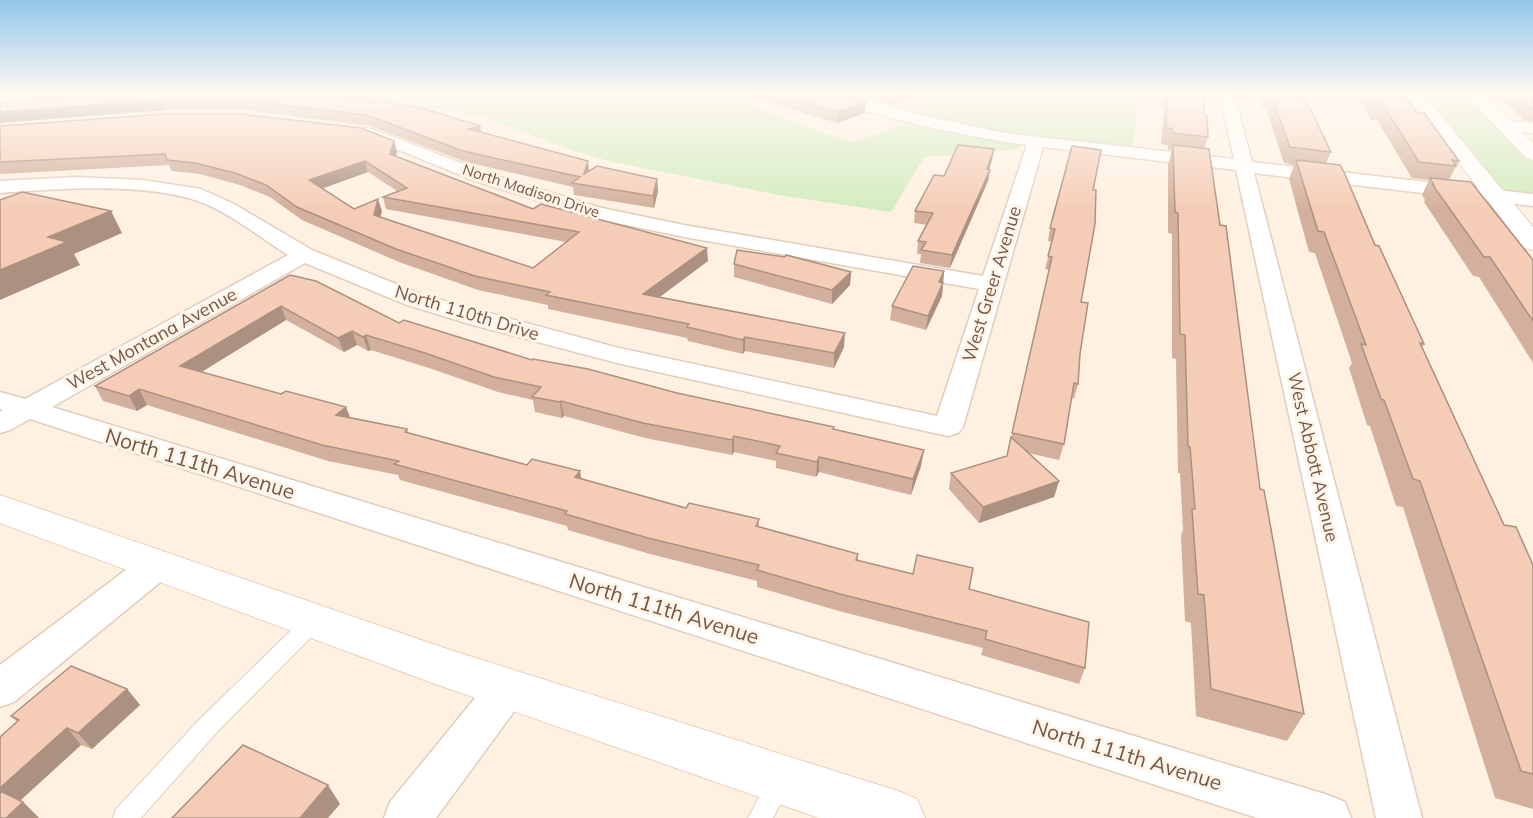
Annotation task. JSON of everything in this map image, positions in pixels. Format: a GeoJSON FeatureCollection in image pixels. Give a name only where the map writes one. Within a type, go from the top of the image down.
{"type":"FeatureCollection","features":[{"type":"Feature","properties":{"kind":"street","name":"North Madison Drive"},"geometry":{"type":"LineString","coordinates":[[369,133],[481,177],[598,213],[684,231],[992,284]]}},
{"type":"Feature","properties":{"kind":"street"},"geometry":{"type":"LineString","coordinates":[[983,133],[1036,142],[1533,200]]}},
{"type":"Feature","properties":{"kind":"street","name":"West Abbott Avenue"},"geometry":{"type":"LineString","coordinates":[[1236,133],[1399,818]]}},
{"type":"Feature","properties":{"kind":"street"},"geometry":{"type":"LineString","coordinates":[[1446,133],[1533,243]]}},
{"type":"Feature","properties":{"kind":"street"},"geometry":{"type":"LineString","coordinates":[[1511,133],[1533,154]]}},
{"type":"Feature","properties":{"kind":"street","name":"West Greer Avenue"},"geometry":{"type":"LineString","coordinates":[[948,427],[1036,142]]}},
{"type":"Feature","properties":{"kind":"street","name":"North 110th Drive"},"geometry":{"type":"LineString","coordinates":[[0,187],[75,183],[143,186],[194,193],[227,208],[304,255],[415,300],[617,355],[948,427]]}},
{"type":"Feature","properties":{"kind":"street","name":"West Montana Avenue"},"geometry":{"type":"LineString","coordinates":[[9,411],[304,255]]}},
{"type":"Feature","properties":{"kind":"street","name":"North 111th Avenue"},"geometry":{"type":"LineString","coordinates":[[9,411],[1328,818]]}},
{"type":"Feature","properties":{"kind":"street"},"geometry":{"type":"LineString","coordinates":[[4,513],[507,689],[771,799],[898,818]]}},
{"type":"Feature","properties":{"kind":"street"},"geometry":{"type":"LineString","coordinates":[[0,689],[156,566]]}},
{"type":"Feature","properties":{"kind":"street"},"geometry":{"type":"LineString","coordinates":[[407,818],[507,689]]}},
{"type":"Feature","properties":{"kind":"lane"},"geometry":{"type":"LineString","coordinates":[[125,818],[209,725],[314,621]]}},
{"type":"Feature","properties":{"kind":"green space"},"geometry":{"type":"Polygon","coordinates":[[[527,133],[826,133],[853,142],[878,133],[1134,133],[1133,148],[1029,136],[1019,149],[924,157],[891,212],[779,195],[613,162],[527,133]]]}},
{"type":"Feature","properties":{"kind":"green space"},"geometry":{"type":"Polygon","coordinates":[[[1454,133],[1505,133],[1533,162],[1533,195],[1510,192],[1498,186],[1454,133]]]}},
{"type":"Feature","properties":{"kind":"building"},"geometry":{"type":"Polygon","coordinates":[[[0,133],[374,133],[394,141],[390,154],[533,209],[541,204],[707,248],[643,294],[845,333],[834,353],[745,337],[743,340],[687,327],[689,324],[546,295],[550,292],[475,276],[396,249],[297,207],[266,185],[235,173],[195,163],[167,160],[165,154],[0,162],[0,133]],[[365,161],[309,180],[354,209],[378,199],[374,215],[533,268],[579,232],[383,197],[407,188],[365,161]]]}},
{"type":"Feature","properties":{"kind":"building"},"geometry":{"type":"Polygon","coordinates":[[[415,133],[485,133],[588,161],[584,174],[597,166],[657,179],[653,196],[572,183],[580,177],[463,151],[415,133]]]}},
{"type":"Feature","properties":{"kind":"building"},"geometry":{"type":"Polygon","coordinates":[[[1174,133],[1208,133],[1208,137],[1174,133]]]}},
{"type":"Feature","properties":{"kind":"building"},"geometry":{"type":"Polygon","coordinates":[[[1285,133],[1322,133],[1331,152],[1290,147],[1285,133]]]}},
{"type":"Feature","properties":{"kind":"building"},"geometry":{"type":"Polygon","coordinates":[[[1401,133],[1439,133],[1459,161],[1452,160],[1456,166],[1419,162],[1401,133]]]}},
{"type":"Feature","properties":{"kind":"building"},"geometry":{"type":"Polygon","coordinates":[[[958,145],[994,149],[987,169],[990,170],[952,255],[921,250],[926,242],[918,241],[933,213],[915,211],[934,175],[944,176],[958,145]]]}},
{"type":"Feature","properties":{"kind":"building"},"geometry":{"type":"Polygon","coordinates":[[[1173,145],[1209,149],[1220,225],[1226,226],[1260,489],[1264,490],[1304,714],[1211,689],[1204,595],[1198,594],[1192,509],[1195,509],[1190,447],[1188,446],[1185,335],[1180,334],[1178,213],[1175,212],[1173,145]]]}},
{"type":"Feature","properties":{"kind":"building"},"geometry":{"type":"Polygon","coordinates":[[[1072,146],[1101,150],[1093,190],[1096,190],[1095,224],[1081,302],[1088,303],[1078,384],[1074,383],[1064,444],[1012,433],[1052,257],[1048,256],[1055,229],[1050,228],[1072,146]]]}},
{"type":"Feature","properties":{"kind":"building"},"geometry":{"type":"Polygon","coordinates":[[[1296,160],[1340,165],[1375,245],[1379,246],[1424,344],[1420,343],[1504,525],[1516,527],[1533,565],[1533,774],[1521,771],[1420,481],[1413,479],[1384,400],[1381,399],[1361,344],[1366,345],[1324,232],[1318,231],[1296,160]]]}},
{"type":"Feature","properties":{"kind":"building"},"geometry":{"type":"Polygon","coordinates":[[[1430,178],[1471,182],[1533,260],[1533,321],[1490,257],[1484,257],[1430,178]]]}},
{"type":"Feature","properties":{"kind":"building"},"geometry":{"type":"Polygon","coordinates":[[[22,192],[111,211],[48,237],[67,242],[0,270],[0,200],[22,192]]]}},
{"type":"Feature","properties":{"kind":"building"},"geometry":{"type":"Polygon","coordinates":[[[737,250],[785,257],[786,255],[851,272],[832,290],[734,264],[737,250]]]}},
{"type":"Feature","properties":{"kind":"building"},"geometry":{"type":"Polygon","coordinates":[[[913,266],[944,271],[939,282],[943,283],[928,316],[892,306],[913,266]]]}},
{"type":"Feature","properties":{"kind":"building"},"geometry":{"type":"Polygon","coordinates":[[[290,275],[316,281],[399,323],[404,320],[532,360],[588,369],[677,393],[834,427],[833,429],[924,450],[913,479],[819,457],[817,462],[776,453],[780,446],[734,436],[732,440],[643,423],[561,401],[532,397],[541,387],[494,377],[425,353],[366,335],[363,337],[352,331],[338,338],[281,306],[180,366],[281,394],[286,391],[346,407],[336,415],[407,429],[405,432],[527,465],[532,459],[580,471],[575,477],[686,508],[689,503],[759,519],[756,526],[858,554],[856,560],[913,574],[917,555],[973,568],[969,589],[1089,622],[1085,668],[985,639],[987,631],[840,594],[757,570],[759,565],[648,538],[565,514],[567,511],[394,464],[399,461],[322,445],[139,389],[129,396],[95,386],[290,275]]]}},
{"type":"Feature","properties":{"kind":"building"},"geometry":{"type":"Polygon","coordinates":[[[1011,437],[1059,481],[983,507],[951,473],[1007,456],[1011,437]]]}},
{"type":"Feature","properties":{"kind":"building"},"geometry":{"type":"Polygon","coordinates":[[[71,666],[127,689],[78,733],[67,728],[0,788],[0,737],[19,720],[11,716],[71,666]]]}},
{"type":"Feature","properties":{"kind":"building"},"geometry":{"type":"Polygon","coordinates":[[[243,745],[328,785],[300,818],[172,818],[243,745]]]}},
{"type":"Feature","properties":{"kind":"building"},"geometry":{"type":"Polygon","coordinates":[[[0,791],[23,802],[6,818],[0,818],[0,791]]]}}]}
